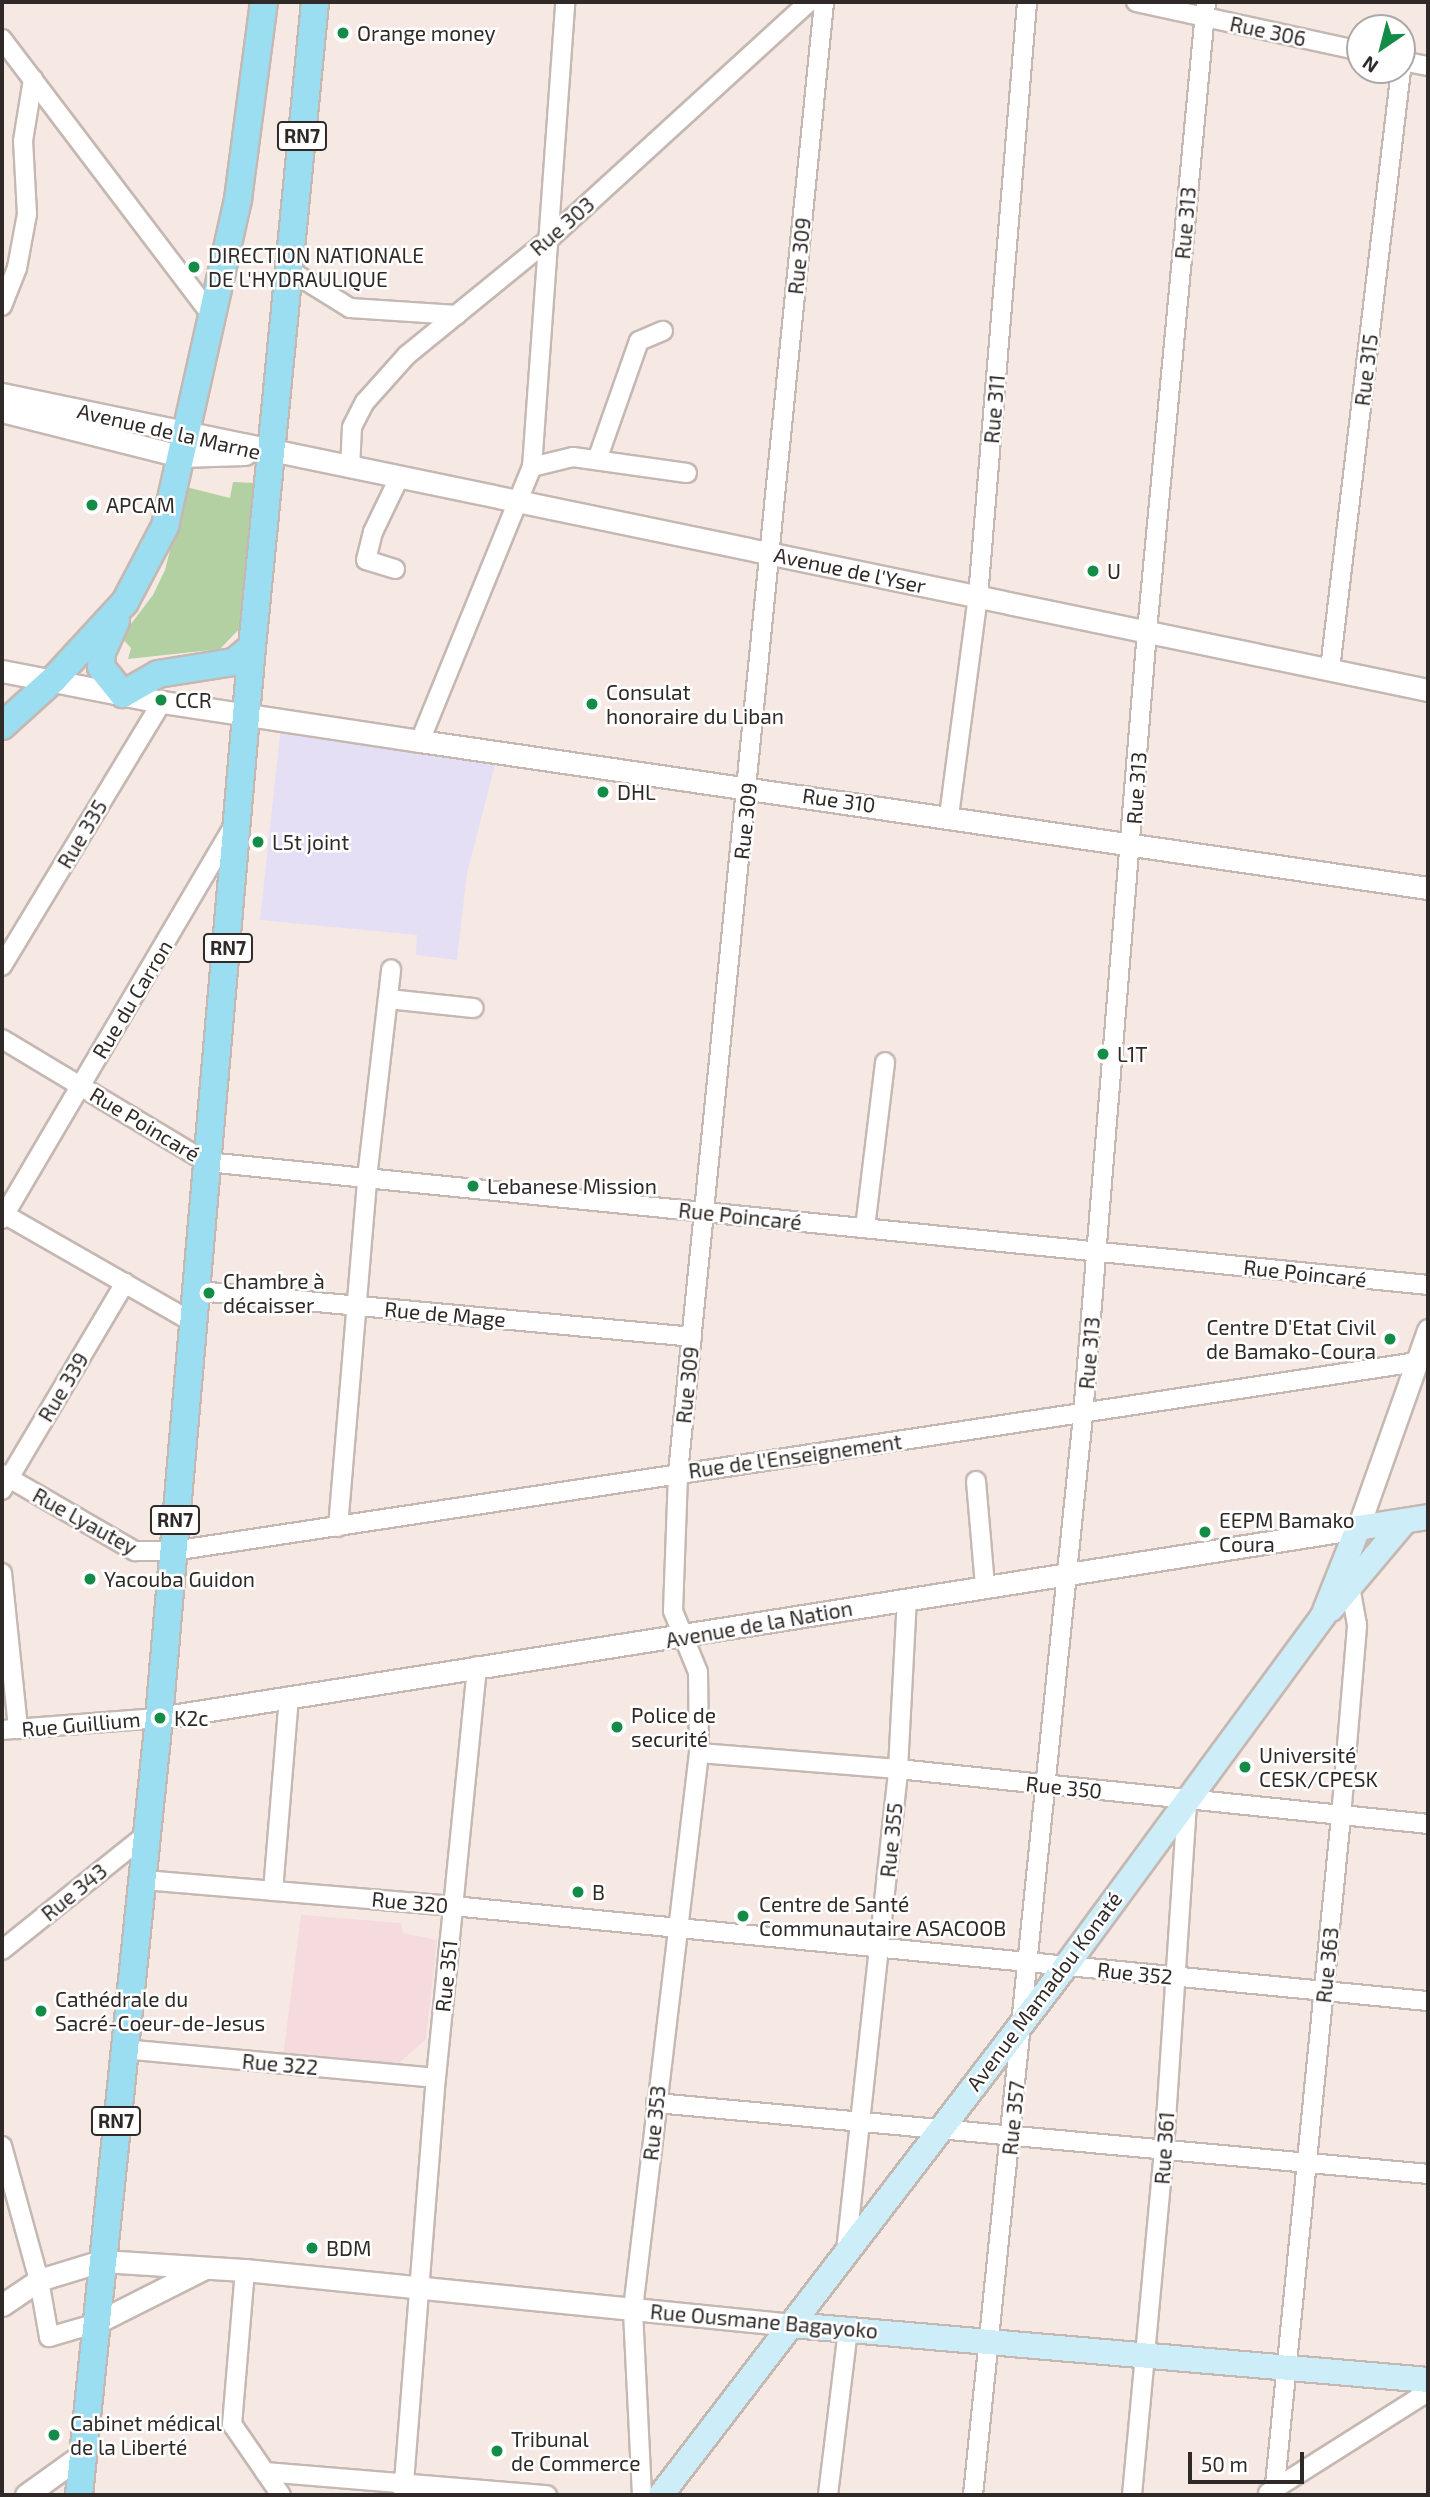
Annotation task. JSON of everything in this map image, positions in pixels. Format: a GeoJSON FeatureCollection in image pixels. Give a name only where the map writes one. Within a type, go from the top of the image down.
{"type":"FeatureCollection","features":[{"type":"Feature","properties":{"kind":"main road"},"geometry":{"type":"LineString","coordinates":[[252,647],[234,662],[158,674],[122,694],[101,667],[102,652],[165,526],[238,199],[264,2]]}},
{"type":"Feature","properties":{"kind":"main road","name":"RN7"},"geometry":{"type":"LineString","coordinates":[[79,2495],[94,2324],[144,1880],[198,1291],[207,1162],[250,715],[252,647],[315,2]]}},
{"type":"Feature","properties":{"kind":"main road"},"geometry":{"type":"LineString","coordinates":[[2,726],[54,679],[125,602]]}},
{"type":"Feature","properties":{"kind":"main road"},"geometry":{"type":"LineString","coordinates":[[1358,1528],[1416,1519]]}},
{"type":"Feature","properties":{"kind":"main road"},"geometry":{"type":"LineString","coordinates":[[1323,1616],[1352,1589],[1416,1519]]}},
{"type":"Feature","properties":{"kind":"main road","name":"Avenue Mamadou Konaté"},"geometry":{"type":"LineString","coordinates":[[661,2495],[1023,2018],[1066,1966],[1323,1616],[1358,1528]]}},
{"type":"Feature","properties":{"kind":"main road","name":"Rue Ousmane Bagayoko"},"geometry":{"type":"LineString","coordinates":[[792,2325],[1428,2380]]}},
{"type":"Feature","properties":{"kind":"street"},"geometry":{"type":"LineString","coordinates":[[420,741],[521,501],[532,467],[565,2]]}},
{"type":"Feature","properties":{"kind":"street","name":"Rue 303"},"geometry":{"type":"LineString","coordinates":[[349,468],[352,426],[365,402],[407,355],[547,241],[809,2]]}},
{"type":"Feature","properties":{"kind":"street","name":"Rue 309"},"geometry":{"type":"LineString","coordinates":[[698,1753],[698,1672],[673,1611],[678,1473],[749,786],[824,2]]}},
{"type":"Feature","properties":{"kind":"street","name":"Rue 311"},"geometry":{"type":"LineString","coordinates":[[949,816],[978,597],[1027,2]]}},
{"type":"Feature","properties":{"kind":"street","name":"Rue 306"},"geometry":{"type":"LineString","coordinates":[[1136,2],[1205,9],[1346,47]]}},
{"type":"Feature","properties":{"kind":"street","name":"Rue 313"},"geometry":{"type":"LineString","coordinates":[[1065,1573],[1098,1252],[1147,631],[1205,9]]}},
{"type":"Feature","properties":{"kind":"street"},"geometry":{"type":"LineString","coordinates":[[2,39],[212,316]]}},
{"type":"Feature","properties":{"kind":"street"},"geometry":{"type":"LineString","coordinates":[[2,306],[17,268],[27,214],[23,141],[33,79]]}},
{"type":"Feature","properties":{"kind":"street","name":"Rue 315"},"geometry":{"type":"LineString","coordinates":[[1331,670],[1399,84]]}},
{"type":"Feature","properties":{"kind":"street"},"geometry":{"type":"LineString","coordinates":[[289,270],[350,308],[457,314]]}},
{"type":"Feature","properties":{"kind":"street"},"geometry":{"type":"LineString","coordinates":[[597,460],[639,341],[663,331]]}},
{"type":"Feature","properties":{"kind":"street","name":"Avenue de la Marne"},"geometry":{"type":"LineString","coordinates":[[2,394],[183,445]]}},
{"type":"Feature","properties":{"kind":"street","name":"Avenue de la Marne"},"geometry":{"type":"LineString","coordinates":[[2,411],[183,445],[272,454]]}},
{"type":"Feature","properties":{"kind":"street","name":"Avenue de l'Yser"},"geometry":{"type":"LineString","coordinates":[[272,454],[521,501],[1428,690]]}},
{"type":"Feature","properties":{"kind":"street"},"geometry":{"type":"LineString","coordinates":[[532,467],[573,457],[687,472]]}},
{"type":"Feature","properties":{"kind":"street"},"geometry":{"type":"LineString","coordinates":[[395,569],[366,560],[373,532],[399,478]]}},
{"type":"Feature","properties":{"kind":"street","name":"Rue 310"},"geometry":{"type":"LineString","coordinates":[[2,671],[162,702],[749,786],[1428,888]]}},
{"type":"Feature","properties":{"kind":"street","name":"Rue 335"},"geometry":{"type":"LineString","coordinates":[[2,966],[162,702]]}},
{"type":"Feature","properties":{"kind":"street","name":"Rue du Carron"},"geometry":{"type":"LineString","coordinates":[[3,1215],[241,814]]}},
{"type":"Feature","properties":{"kind":"street"},"geometry":{"type":"LineString","coordinates":[[338,1527],[367,1178],[391,969]]}},
{"type":"Feature","properties":{"kind":"street"},"geometry":{"type":"LineString","coordinates":[[388,999],[474,1008]]}},
{"type":"Feature","properties":{"kind":"street","name":"Rue Poincaré"},"geometry":{"type":"LineString","coordinates":[[2,1039],[207,1162],[1428,1285]]}},
{"type":"Feature","properties":{"kind":"street"},"geometry":{"type":"LineString","coordinates":[[865,1228],[885,1062]]}},
{"type":"Feature","properties":{"kind":"street"},"geometry":{"type":"LineString","coordinates":[[3,1215],[194,1323]]}},
{"type":"Feature","properties":{"kind":"street","name":"Rue 339"},"geometry":{"type":"LineString","coordinates":[[4,1481],[125,1283]]}},
{"type":"Feature","properties":{"kind":"street","name":"Rue de Mage"},"geometry":{"type":"LineString","coordinates":[[198,1291],[692,1337]]}},
{"type":"Feature","properties":{"kind":"street"},"geometry":{"type":"LineString","coordinates":[[1358,1528],[1428,1330]]}},
{"type":"Feature","properties":{"kind":"street","name":"Rue de l'Enseignement"},"geometry":{"type":"LineString","coordinates":[[173,1551],[678,1473],[1083,1415],[1417,1362]]}},
{"type":"Feature","properties":{"kind":"street"},"geometry":{"type":"LineString","coordinates":[[976,1480],[985,1586]]}},
{"type":"Feature","properties":{"kind":"street","name":"Rue Lyautey"},"geometry":{"type":"LineString","coordinates":[[4,1481],[135,1551],[173,1551]]}},
{"type":"Feature","properties":{"kind":"street","name":"Avenue de la Nation"},"geometry":{"type":"LineString","coordinates":[[159,1718],[477,1666],[684,1638],[985,1586],[1358,1528]]}},
{"type":"Feature","properties":{"kind":"street","name":"Rue 363"},"geometry":{"type":"LineString","coordinates":[[1271,2493],[1287,2366],[1341,1817],[1357,1625],[1352,1589],[1344,1564]]}},
{"type":"Feature","properties":{"kind":"street"},"geometry":{"type":"LineString","coordinates":[[2,1573],[10,1730]]}},
{"type":"Feature","properties":{"kind":"street","name":"Rue 357"},"geometry":{"type":"LineString","coordinates":[[972,2495],[1023,2018],[1065,1573]]}},
{"type":"Feature","properties":{"kind":"street","name":"Rue 355"},"geometry":{"type":"LineString","coordinates":[[846,2251],[898,1769],[907,1599]]}},
{"type":"Feature","properties":{"kind":"street","name":"Rue 351"},"geometry":{"type":"LineString","coordinates":[[404,2491],[436,2078],[477,1666]]}},
{"type":"Feature","properties":{"kind":"street"},"geometry":{"type":"LineString","coordinates":[[273,1891],[289,1696]]}},
{"type":"Feature","properties":{"kind":"street","name":"Rue Guillium"},"geometry":{"type":"LineString","coordinates":[[10,1730],[159,1718]]}},
{"type":"Feature","properties":{"kind":"street","name":"Rue 350"},"geometry":{"type":"LineString","coordinates":[[698,1753],[898,1769],[1428,1824]]}},
{"type":"Feature","properties":{"kind":"street","name":"Rue 353"},"geometry":{"type":"LineString","coordinates":[[642,2495],[633,2309],[675,1928],[698,1753]]}},
{"type":"Feature","properties":{"kind":"street","name":"Rue 361"},"geometry":{"type":"LineString","coordinates":[[1132,2495],[1164,2150],[1187,1800]]}},
{"type":"Feature","properties":{"kind":"street","name":"Rue 343"},"geometry":{"type":"LineString","coordinates":[[2,1950],[147,1834]]}},
{"type":"Feature","properties":{"kind":"street","name":"Rue 320"},"geometry":{"type":"LineString","coordinates":[[144,1880],[675,1928]]}},
{"type":"Feature","properties":{"kind":"street","name":"Rue 352"},"geometry":{"type":"LineString","coordinates":[[675,1928],[1428,2001]]}},
{"type":"Feature","properties":{"kind":"street","name":"Rue 322"},"geometry":{"type":"LineString","coordinates":[[124,2049],[436,2078]]}},
{"type":"Feature","properties":{"kind":"street"},"geometry":{"type":"LineString","coordinates":[[656,2103],[1428,2174]]}},
{"type":"Feature","properties":{"kind":"street"},"geometry":{"type":"LineString","coordinates":[[2,2146],[39,2280],[49,2337],[94,2324],[206,2268]]}},
{"type":"Feature","properties":{"kind":"street"},"geometry":{"type":"LineString","coordinates":[[2,2305],[39,2280],[101,2261]]}},
{"type":"Feature","properties":{"kind":"street","name":"Rue Ousmane Bagayoko"},"geometry":{"type":"LineString","coordinates":[[101,2261],[245,2270],[792,2325]]}},
{"type":"Feature","properties":{"kind":"street"},"geometry":{"type":"LineString","coordinates":[[245,2270],[232,2424],[281,2495]]}},
{"type":"Feature","properties":{"kind":"street"},"geometry":{"type":"LineString","coordinates":[[828,2495],[848,2329]]}},
{"type":"Feature","properties":{"kind":"street"},"geometry":{"type":"LineString","coordinates":[[1271,2493],[1428,2392]]}},
{"type":"Feature","properties":{"kind":"street"},"geometry":{"type":"LineString","coordinates":[[26,2495],[83,2454]]}},
{"type":"Feature","properties":{"kind":"street"},"geometry":{"type":"LineString","coordinates":[[265,2472],[404,2491],[547,2495]]}},
{"type":"Feature","properties":{"kind":"shaded area"},"geometry":{"type":"Polygon","coordinates":[[[281,725],[498,754],[467,873],[457,960],[416,955],[417,935],[260,920],[281,725]]]}},
{"type":"Feature","properties":{"kind":"shaded area"},"geometry":{"type":"Polygon","coordinates":[[[301,1915],[401,1923],[403,1933],[437,1940],[426,2039],[388,2073],[283,2057],[301,1915]]]}},
{"type":"Feature","properties":{"kind":"green space"},"geometry":{"type":"Polygon","coordinates":[[[233,482],[256,483],[244,624],[220,649],[128,659],[131,648],[121,637],[153,595],[165,570],[186,487],[230,498],[233,482]]]}},
{"type":"Feature","properties":{"kind":"place","name":"Orange money"},"geometry":{"type":"Point","coordinates":[343,33]}},
{"type":"Feature","properties":{"kind":"place","name":"DIRECTION NATIONALE DE L'HYDRAULIQUE"},"geometry":{"type":"Point","coordinates":[194,267]}},
{"type":"Feature","properties":{"kind":"place","name":"APCAM"},"geometry":{"type":"Point","coordinates":[92,505]}},
{"type":"Feature","properties":{"kind":"place","name":"U"},"geometry":{"type":"Point","coordinates":[1093,571]}},
{"type":"Feature","properties":{"kind":"place","name":"CCR"},"geometry":{"type":"Point","coordinates":[161,700]}},
{"type":"Feature","properties":{"kind":"place","name":"Consulat honoraire du Liban"},"geometry":{"type":"Point","coordinates":[592,704]}},
{"type":"Feature","properties":{"kind":"place","name":"DHL"},"geometry":{"type":"Point","coordinates":[603,792]}},
{"type":"Feature","properties":{"kind":"place","name":"L5t joint"},"geometry":{"type":"Point","coordinates":[258,842]}},
{"type":"Feature","properties":{"kind":"place","name":"L1T"},"geometry":{"type":"Point","coordinates":[1103,1054]}},
{"type":"Feature","properties":{"kind":"place","name":"Lebanese Mission"},"geometry":{"type":"Point","coordinates":[473,1186]}},
{"type":"Feature","properties":{"kind":"place","name":"Chambre à décaisser"},"geometry":{"type":"Point","coordinates":[209,1293]}},
{"type":"Feature","properties":{"kind":"place","name":"Centre D'Etat Civil de Bamako-Coura"},"geometry":{"type":"Point","coordinates":[1390,1339]}},
{"type":"Feature","properties":{"kind":"place","name":"EEPM Bamako Coura"},"geometry":{"type":"Point","coordinates":[1205,1532]}},
{"type":"Feature","properties":{"kind":"place","name":"Yacouba Guidon"},"geometry":{"type":"Point","coordinates":[90,1579]}},
{"type":"Feature","properties":{"kind":"place","name":"K2c"},"geometry":{"type":"Point","coordinates":[160,1718]}},
{"type":"Feature","properties":{"kind":"place","name":"Police de securité"},"geometry":{"type":"Point","coordinates":[617,1727]}},
{"type":"Feature","properties":{"kind":"place","name":"Université CESK/CPESK"},"geometry":{"type":"Point","coordinates":[1245,1767]}},
{"type":"Feature","properties":{"kind":"place","name":"B"},"geometry":{"type":"Point","coordinates":[578,1892]}},
{"type":"Feature","properties":{"kind":"place","name":"Centre de Santé Communautaire ASACOOB"},"geometry":{"type":"Point","coordinates":[743,1916]}},
{"type":"Feature","properties":{"kind":"place","name":"Cathédrale du Sacré-Coeur-de-Jesus"},"geometry":{"type":"Point","coordinates":[41,2011]}},
{"type":"Feature","properties":{"kind":"place","name":"BDM"},"geometry":{"type":"Point","coordinates":[312,2248]}},
{"type":"Feature","properties":{"kind":"place","name":"Cabinet médical de la Liberté"},"geometry":{"type":"Point","coordinates":[54,2435]}},
{"type":"Feature","properties":{"kind":"place","name":"Tribunal de Commerce"},"geometry":{"type":"Point","coordinates":[497,2451]}}]}
